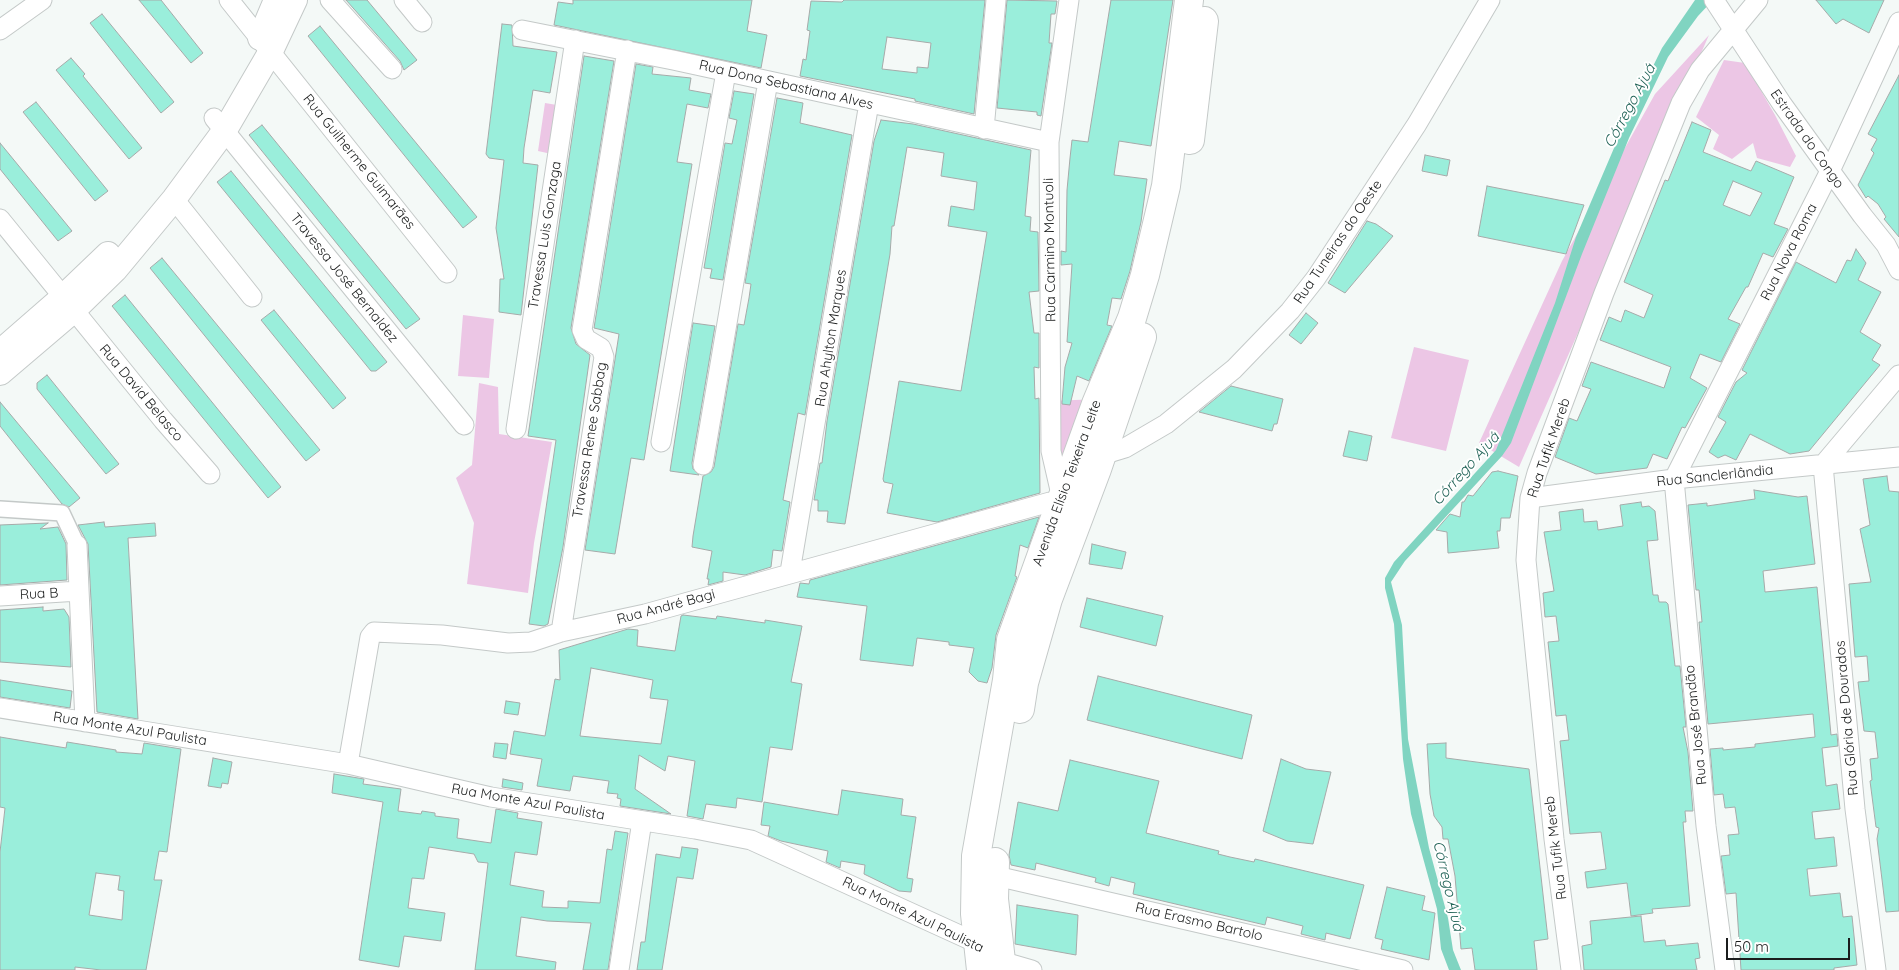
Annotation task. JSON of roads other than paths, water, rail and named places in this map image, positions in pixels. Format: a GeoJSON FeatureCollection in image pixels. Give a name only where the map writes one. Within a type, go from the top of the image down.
{"type":"FeatureCollection","features":[{"type":"Feature","properties":{"kind":"main road","name":"Avenida Elísio Teixeira Leite"},"geometry":{"type":"LineString","coordinates":[[1092,451],[1096,404],[1132,318],[1154,239],[1166,186],[1189,0]]}},
{"type":"Feature","properties":{"kind":"main road","name":"Avenida Elísio Teixeira Leite"},"geometry":{"type":"LineString","coordinates":[[995,967],[977,943],[974,914],[985,873],[1024,683],[1048,600],[1072,503],[1148,319],[1177,220],[1199,72],[1206,0]]}},
{"type":"Feature","properties":{"kind":"main road","name":"Avenida Elísio Teixeira Leite"},"geometry":{"type":"LineString","coordinates":[[985,873],[994,906],[995,967]]}},
{"type":"Feature","properties":{"kind":"street"},"geometry":{"type":"LineString","coordinates":[[0,30],[42,0]]}},
{"type":"Feature","properties":{"kind":"street","name":"Rua Guilherme Guimarães"},"geometry":{"type":"LineString","coordinates":[[229,0],[447,273]]}},
{"type":"Feature","properties":{"kind":"street"},"geometry":{"type":"LineString","coordinates":[[265,45],[276,0]]}},
{"type":"Feature","properties":{"kind":"street"},"geometry":{"type":"LineString","coordinates":[[0,352],[121,264],[174,200],[265,45],[295,0]]}},
{"type":"Feature","properties":{"kind":"street"},"geometry":{"type":"LineString","coordinates":[[330,0],[392,69]]}},
{"type":"Feature","properties":{"kind":"street"},"geometry":{"type":"LineString","coordinates":[[404,0],[422,22]]}},
{"type":"Feature","properties":{"kind":"street"},"geometry":{"type":"LineString","coordinates":[[984,129],[996,0]]}},
{"type":"Feature","properties":{"kind":"street","name":"Rua Carmino Montuoli"},"geometry":{"type":"LineString","coordinates":[[1069,0],[1049,142],[1051,451],[1072,503]]}},
{"type":"Feature","properties":{"kind":"street","name":"Rua Tuneiras do Oeste"},"geometry":{"type":"LineString","coordinates":[[1092,451],[1125,448],[1166,424],[1234,369],[1290,311],[1316,278],[1417,124],[1490,0]]}},
{"type":"Feature","properties":{"kind":"street","name":"Rua Tufik Mereb"},"geometry":{"type":"LineString","coordinates":[[1571,970],[1554,839],[1526,560],[1530,498],[1537,473],[1604,293],[1681,103],[1700,70],[1723,15],[1758,0]]}},
{"type":"Feature","properties":{"kind":"street","name":"Estrada do Congo"},"geometry":{"type":"LineString","coordinates":[[1723,15],[1830,172],[1892,248],[1899,270]]}},
{"type":"Feature","properties":{"kind":"street","name":"Rua Nova Roma"},"geometry":{"type":"LineString","coordinates":[[1674,479],[1830,172],[1899,22]]}},
{"type":"Feature","properties":{"kind":"street","name":"Rua Dona Sebastiana Alves"},"geometry":{"type":"LineString","coordinates":[[522,30],[627,50],[1049,142]]}},
{"type":"Feature","properties":{"kind":"street","name":"Travessa Luis Gonzaga"},"geometry":{"type":"LineString","coordinates":[[516,429],[574,40]]}},
{"type":"Feature","properties":{"kind":"street","name":"Travessa Renee Sabbag"},"geometry":{"type":"LineString","coordinates":[[561,632],[604,357],[601,348],[586,339],[582,330],[627,50]]}},
{"type":"Feature","properties":{"kind":"street"},"geometry":{"type":"LineString","coordinates":[[661,442],[726,72]]}},
{"type":"Feature","properties":{"kind":"street"},"geometry":{"type":"LineString","coordinates":[[703,465],[768,81]]}},
{"type":"Feature","properties":{"kind":"street","name":"Rua Ahylton Marques"},"geometry":{"type":"LineString","coordinates":[[790,572],[869,103]]}},
{"type":"Feature","properties":{"kind":"street"},"geometry":{"type":"LineString","coordinates":[[0,373],[69,303],[160,192],[219,124]]}},
{"type":"Feature","properties":{"kind":"street","name":"Travessa José Bernaldez"},"geometry":{"type":"LineString","coordinates":[[219,124],[464,425]]}},
{"type":"Feature","properties":{"kind":"street"},"geometry":{"type":"LineString","coordinates":[[174,200],[252,297]]}},
{"type":"Feature","properties":{"kind":"street","name":"Rua David Belasco"},"geometry":{"type":"LineString","coordinates":[[0,219],[162,420],[210,474]]}},
{"type":"Feature","properties":{"kind":"street"},"geometry":{"type":"LineString","coordinates":[[1823,465],[1899,375]]}},
{"type":"Feature","properties":{"kind":"street","name":"Rua Sanclerlândia"},"geometry":{"type":"LineString","coordinates":[[1530,498],[1674,479],[1899,457]]}},
{"type":"Feature","properties":{"kind":"street","name":"Rua Glória de Dourados"},"geometry":{"type":"LineString","coordinates":[[1823,465],[1856,809],[1876,970]]}},
{"type":"Feature","properties":{"kind":"street","name":"Rua José Brandão"},"geometry":{"type":"LineString","coordinates":[[1674,479],[1706,826],[1725,970]]}},
{"type":"Feature","properties":{"kind":"street","name":"Rua André Bagi"},"geometry":{"type":"LineString","coordinates":[[348,764],[370,637],[374,632],[442,635],[518,643],[542,639],[561,632],[646,614],[790,572],[1072,503]]}},
{"type":"Feature","properties":{"kind":"street"},"geometry":{"type":"LineString","coordinates":[[0,508],[62,513],[77,545],[85,722]]}},
{"type":"Feature","properties":{"kind":"street","name":"Rua B"},"geometry":{"type":"LineString","coordinates":[[0,596],[79,591]]}},
{"type":"Feature","properties":{"kind":"street","name":"Rua Monte Azul Paulista"},"geometry":{"type":"LineString","coordinates":[[0,708],[348,764],[452,789],[751,840],[977,943]]}},
{"type":"Feature","properties":{"kind":"street"},"geometry":{"type":"LineString","coordinates":[[619,970],[648,822]]}},
{"type":"Feature","properties":{"kind":"street"},"geometry":{"type":"LineString","coordinates":[[629,970],[648,822]]}},
{"type":"Feature","properties":{"kind":"street","name":"Rua Erasmo Bartolo"},"geometry":{"type":"LineString","coordinates":[[985,873],[1403,970]]}},
{"type":"Feature","properties":{"kind":"street"},"geometry":{"type":"LineString","coordinates":[[995,967],[1032,970]]}},
{"type":"Feature","properties":{"kind":"water label","name":"Córrego Ajuá"},"geometry":{"type":"Point","coordinates":[1630,106]}},
{"type":"Feature","properties":{"kind":"water label","name":"Córrego Ajuá"},"geometry":{"type":"Point","coordinates":[1466,469]}},
{"type":"Feature","properties":{"kind":"water label","name":"Córrego Ajuá"},"geometry":{"type":"Point","coordinates":[1448,886]}}]}
